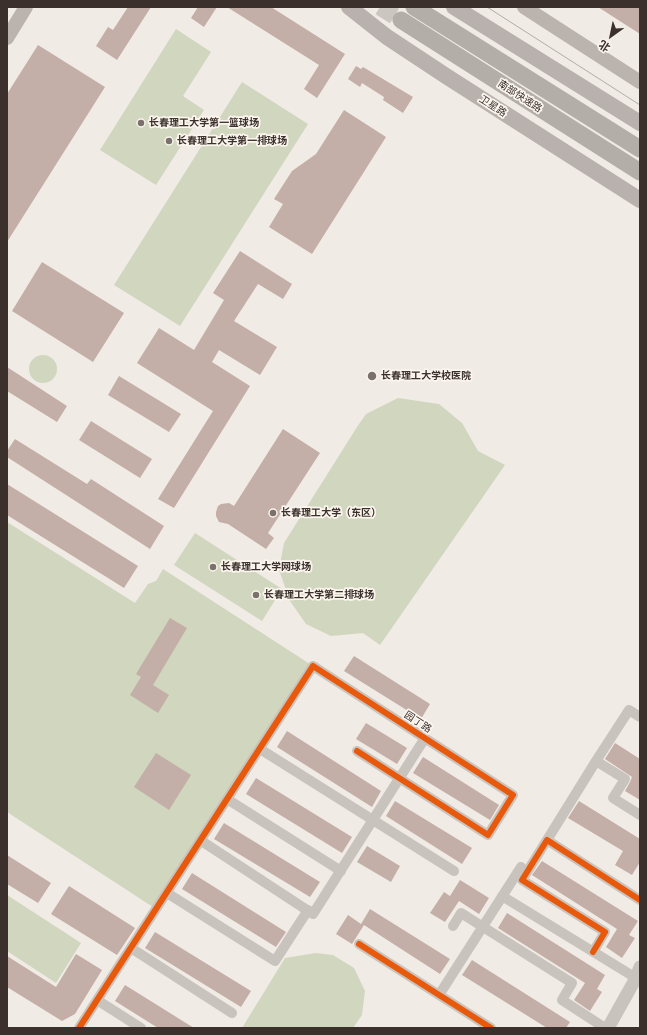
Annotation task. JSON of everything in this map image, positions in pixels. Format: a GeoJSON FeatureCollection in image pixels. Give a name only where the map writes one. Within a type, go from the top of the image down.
{"type":"FeatureCollection","features":[{"type":"Feature","properties":{"kind":"highway","name":"南部快速路"},"geometry":{"type":"LineString","coordinates":[[414,7],[640,149]]}},
{"type":"Feature","properties":{"kind":"highway","name":"南部快速路"},"geometry":{"type":"LineString","coordinates":[[401,20],[640,172]]}},
{"type":"Feature","properties":{"kind":"highway"},"geometry":{"type":"LineString","coordinates":[[579,110],[640,140]]}},
{"type":"Feature","properties":{"kind":"highway"},"geometry":{"type":"LineString","coordinates":[[597,145],[640,184]]}},
{"type":"Feature","properties":{"kind":"main road"},"geometry":{"type":"LineString","coordinates":[[7,38],[26,7]]}},
{"type":"Feature","properties":{"kind":"main road","name":"卫星路"},"geometry":{"type":"LineString","coordinates":[[349,7],[364,13],[387,37],[640,200]]}},
{"type":"Feature","properties":{"kind":"main road"},"geometry":{"type":"LineString","coordinates":[[454,7],[640,123]]}},
{"type":"Feature","properties":{"kind":"main road"},"geometry":{"type":"LineString","coordinates":[[524,7],[640,82]]}},
{"type":"Feature","properties":{"kind":"street","name":"园丁路"},"geometry":{"type":"LineString","coordinates":[[260,749],[313,666],[513,795],[488,834],[400,778]]}},
{"type":"Feature","properties":{"kind":"street"},"geometry":{"type":"LineString","coordinates":[[593,952],[606,932],[522,880],[629,710],[640,717]]}},
{"type":"Feature","properties":{"kind":"street"},"geometry":{"type":"LineString","coordinates":[[200,840],[313,914],[425,738]]}},
{"type":"Feature","properties":{"kind":"street"},"geometry":{"type":"LineString","coordinates":[[79,1028],[260,749],[454,871]]}},
{"type":"Feature","properties":{"kind":"street"},"geometry":{"type":"LineString","coordinates":[[357,751],[400,778]]}},
{"type":"Feature","properties":{"kind":"street"},"geometry":{"type":"LineString","coordinates":[[596,761],[625,779],[613,798],[640,815]]}},
{"type":"Feature","properties":{"kind":"street"},"geometry":{"type":"LineString","coordinates":[[227,799],[341,871]]}},
{"type":"Feature","properties":{"kind":"street"},"geometry":{"type":"LineString","coordinates":[[547,840],[640,900]]}},
{"type":"Feature","properties":{"kind":"street"},"geometry":{"type":"LineString","coordinates":[[439,995],[521,867]]}},
{"type":"Feature","properties":{"kind":"street"},"geometry":{"type":"LineString","coordinates":[[166,893],[276,961],[308,910]]}},
{"type":"Feature","properties":{"kind":"street"},"geometry":{"type":"LineString","coordinates":[[502,896],[593,952],[638,973],[608,1028]]}},
{"type":"Feature","properties":{"kind":"street"},"geometry":{"type":"LineString","coordinates":[[453,926],[461,913],[572,983],[562,1000],[605,1028]]}},
{"type":"Feature","properties":{"kind":"street"},"geometry":{"type":"LineString","coordinates":[[359,944],[491,1028]]}},
{"type":"Feature","properties":{"kind":"street"},"geometry":{"type":"LineString","coordinates":[[131,948],[232,1013]]}},
{"type":"Feature","properties":{"kind":"street"},"geometry":{"type":"LineString","coordinates":[[97,1000],[141,1028]]}},
{"type":"Feature","properties":{"kind":"green space","name":"长春理工大学第一篮球场"},"geometry":{"type":"Polygon","coordinates":[[[176,29],[211,52],[183,96],[204,110],[156,185],[100,150],[176,29]]]}},
{"type":"Feature","properties":{"kind":"green space"},"geometry":{"type":"Polygon","coordinates":[[[242,82],[308,124],[180,326],[114,285],[242,82]]]}},
{"type":"Feature","properties":{"kind":"green space"},"geometry":{"type":"Polygon","coordinates":[[[43,355],[53,359],[57,369],[53,379],[43,383],[33,379],[29,369],[33,359],[43,355]]]}},
{"type":"Feature","properties":{"kind":"green space"},"geometry":{"type":"Polygon","coordinates":[[[398,398],[439,404],[462,423],[478,451],[505,465],[380,645],[363,633],[331,636],[306,624],[290,601],[279,570],[284,543],[357,427],[366,414],[398,398]]]}},
{"type":"Feature","properties":{"kind":"green space"},"geometry":{"type":"Polygon","coordinates":[[[7,522],[135,603],[148,584],[156,581],[163,569],[313,666],[156,909],[7,812],[7,522]]]}},
{"type":"Feature","properties":{"kind":"green space","name":"长春理工大学网球场"},"geometry":{"type":"Polygon","coordinates":[[[195,533],[282,589],[262,621],[174,565],[195,533]]]}},
{"type":"Feature","properties":{"kind":"green space"},"geometry":{"type":"Polygon","coordinates":[[[7,895],[81,943],[56,983],[7,951],[7,895]]]}},
{"type":"Feature","properties":{"kind":"green space"},"geometry":{"type":"Polygon","coordinates":[[[316,953],[333,955],[354,968],[365,991],[362,1015],[353,1028],[242,1028],[285,958],[316,953]]]}},
{"type":"Feature","properties":{"kind":"building"},"geometry":{"type":"Polygon","coordinates":[[[128,7],[151,7],[117,60],[96,46],[108,27],[113,30],[128,7]]]}},
{"type":"Feature","properties":{"kind":"building"},"geometry":{"type":"Polygon","coordinates":[[[198,7],[217,7],[204,27],[191,18],[198,7]]]}},
{"type":"Feature","properties":{"kind":"building"},"geometry":{"type":"Polygon","coordinates":[[[227,7],[271,7],[345,54],[317,98],[304,89],[319,65],[227,7]]]}},
{"type":"Feature","properties":{"kind":"building"},"geometry":{"type":"Polygon","coordinates":[[[598,7],[640,7],[640,34],[598,7]]]}},
{"type":"Feature","properties":{"kind":"building"},"geometry":{"type":"Polygon","coordinates":[[[38,45],[105,87],[7,242],[7,94],[38,45]]]}},
{"type":"Feature","properties":{"kind":"building"},"geometry":{"type":"Polygon","coordinates":[[[356,66],[361,69],[363,67],[413,97],[403,113],[383,100],[384,97],[362,83],[360,87],[348,79],[356,66]]]}},
{"type":"Feature","properties":{"kind":"building"},"geometry":{"type":"Polygon","coordinates":[[[344,110],[386,137],[312,254],[269,227],[283,204],[274,199],[292,171],[316,154],[344,110]]]}},
{"type":"Feature","properties":{"kind":"building"},"geometry":{"type":"Polygon","coordinates":[[[240,251],[292,284],[283,299],[258,284],[234,321],[277,347],[260,375],[219,350],[212,362],[250,386],[174,508],[158,499],[213,411],[137,363],[159,328],[194,350],[224,300],[213,293],[240,251]]]}},
{"type":"Feature","properties":{"kind":"building"},"geometry":{"type":"Polygon","coordinates":[[[42,262],[124,313],[93,362],[12,311],[42,262]]]}},
{"type":"Feature","properties":{"kind":"building"},"geometry":{"type":"Polygon","coordinates":[[[7,367],[67,406],[57,422],[7,391],[7,367]]]}},
{"type":"Feature","properties":{"kind":"building"},"geometry":{"type":"Polygon","coordinates":[[[119,376],[181,414],[169,432],[108,395],[119,376]]]}},
{"type":"Feature","properties":{"kind":"building"},"geometry":{"type":"Polygon","coordinates":[[[91,421],[152,459],[140,478],[79,440],[91,421]]]}},
{"type":"Feature","properties":{"kind":"building"},"geometry":{"type":"Polygon","coordinates":[[[283,429],[320,453],[268,533],[274,538],[266,549],[228,524],[219,522],[216,512],[218,506],[221,504],[229,503],[234,506],[283,429]]]}},
{"type":"Feature","properties":{"kind":"building"},"geometry":{"type":"Polygon","coordinates":[[[15,439],[87,484],[91,479],[164,526],[150,549],[7,457],[7,451],[15,439]]]}},
{"type":"Feature","properties":{"kind":"building"},"geometry":{"type":"Polygon","coordinates":[[[7,484],[138,566],[124,588],[7,515],[7,484]]]}},
{"type":"Feature","properties":{"kind":"building"},"geometry":{"type":"Polygon","coordinates":[[[170,618],[187,628],[153,685],[169,695],[158,713],[130,695],[141,677],[136,674],[170,618]]]}},
{"type":"Feature","properties":{"kind":"building"},"geometry":{"type":"Polygon","coordinates":[[[354,656],[430,704],[421,719],[344,671],[354,656]]]}},
{"type":"Feature","properties":{"kind":"building"},"geometry":{"type":"Polygon","coordinates":[[[366,723],[407,748],[397,764],[356,739],[366,723]]]}},
{"type":"Feature","properties":{"kind":"building"},"geometry":{"type":"Polygon","coordinates":[[[287,731],[381,791],[372,807],[277,747],[287,731]]]}},
{"type":"Feature","properties":{"kind":"building"},"geometry":{"type":"Polygon","coordinates":[[[615,743],[640,759],[640,800],[625,791],[632,777],[605,759],[615,743]]]}},
{"type":"Feature","properties":{"kind":"building"},"geometry":{"type":"Polygon","coordinates":[[[156,753],[191,775],[169,810],[134,787],[156,753]]]}},
{"type":"Feature","properties":{"kind":"building"},"geometry":{"type":"Polygon","coordinates":[[[423,757],[499,805],[490,820],[413,773],[423,757]]]}},
{"type":"Feature","properties":{"kind":"building"},"geometry":{"type":"Polygon","coordinates":[[[256,778],[352,837],[342,853],[246,794],[256,778]]]}},
{"type":"Feature","properties":{"kind":"building"},"geometry":{"type":"Polygon","coordinates":[[[395,801],[472,848],[462,864],[386,816],[395,801]]]}},
{"type":"Feature","properties":{"kind":"building"},"geometry":{"type":"Polygon","coordinates":[[[579,801],[640,839],[640,862],[632,875],[615,865],[623,851],[568,818],[579,801]]]}},
{"type":"Feature","properties":{"kind":"building"},"geometry":{"type":"Polygon","coordinates":[[[224,823],[320,882],[310,897],[214,839],[224,823]]]}},
{"type":"Feature","properties":{"kind":"building"},"geometry":{"type":"Polygon","coordinates":[[[367,846],[400,866],[391,882],[357,862],[367,846]]]}},
{"type":"Feature","properties":{"kind":"building"},"geometry":{"type":"Polygon","coordinates":[[[7,855],[51,883],[38,903],[7,884],[7,855]]]}},
{"type":"Feature","properties":{"kind":"building"},"geometry":{"type":"Polygon","coordinates":[[[542,861],[638,921],[629,935],[635,938],[622,958],[606,947],[617,929],[532,875],[542,861]]]}},
{"type":"Feature","properties":{"kind":"building"},"geometry":{"type":"Polygon","coordinates":[[[192,873],[286,932],[276,947],[182,889],[192,873]]]}},
{"type":"Feature","properties":{"kind":"building"},"geometry":{"type":"Polygon","coordinates":[[[460,880],[489,898],[479,914],[459,901],[445,922],[430,913],[444,892],[450,896],[460,880]]]}},
{"type":"Feature","properties":{"kind":"building"},"geometry":{"type":"Polygon","coordinates":[[[69,886],[135,928],[117,955],[51,914],[69,886]]]}},
{"type":"Feature","properties":{"kind":"building"},"geometry":{"type":"Polygon","coordinates":[[[370,909],[450,959],[440,974],[364,925],[352,944],[336,934],[348,915],[361,924],[370,909]]]}},
{"type":"Feature","properties":{"kind":"building"},"geometry":{"type":"Polygon","coordinates":[[[507,913],[605,975],[597,989],[602,992],[590,1011],[574,1000],[585,983],[498,928],[507,913]]]}},
{"type":"Feature","properties":{"kind":"building"},"geometry":{"type":"Polygon","coordinates":[[[155,932],[251,991],[241,1007],[145,948],[155,932]]]}},
{"type":"Feature","properties":{"kind":"building"},"geometry":{"type":"Polygon","coordinates":[[[76,954],[102,970],[75,1014],[62,1021],[7,987],[7,956],[56,987],[76,954]]]}},
{"type":"Feature","properties":{"kind":"building"},"geometry":{"type":"Polygon","coordinates":[[[472,960],[570,1022],[566,1028],[547,1028],[462,975],[472,960]]]}},
{"type":"Feature","properties":{"kind":"building"},"geometry":{"type":"Polygon","coordinates":[[[125,985],[194,1028],[158,1028],[115,1001],[125,985]]]}},
{"type":"Feature","properties":{"kind":"tunnel"},"geometry":{"type":"LineString","coordinates":[[380,7],[401,20]]}},
{"type":"Feature","properties":{"kind":"tram line"},"geometry":{"type":"LineString","coordinates":[[487,7],[640,105]]}},
{"type":"Feature","properties":{"kind":"cycle path"},"geometry":{"type":"LineString","coordinates":[[79,1028],[313,666],[513,795],[488,835],[357,751]]}},
{"type":"Feature","properties":{"kind":"cycle path"},"geometry":{"type":"LineString","coordinates":[[593,952],[605,932],[522,880],[547,840],[640,900]]}},
{"type":"Feature","properties":{"kind":"cycle path"},"geometry":{"type":"LineString","coordinates":[[359,944],[491,1028]]}},
{"type":"Feature","properties":{"kind":"place","name":"长春理工大学第一篮球场"},"geometry":{"type":"Point","coordinates":[141,123]}},
{"type":"Feature","properties":{"kind":"place","name":"长春理工大学第一排球场"},"geometry":{"type":"Point","coordinates":[169,141]}},
{"type":"Feature","properties":{"kind":"place","name":"长春理工大学校医院"},"geometry":{"type":"Point","coordinates":[372,376]}},
{"type":"Feature","properties":{"kind":"place","name":"长春理工大学（东区）"},"geometry":{"type":"Point","coordinates":[273,513]}},
{"type":"Feature","properties":{"kind":"place","name":"长春理工大学网球场"},"geometry":{"type":"Point","coordinates":[213,567]}},
{"type":"Feature","properties":{"kind":"place","name":"长春理工大学第二排球场"},"geometry":{"type":"Point","coordinates":[256,595]}}]}
